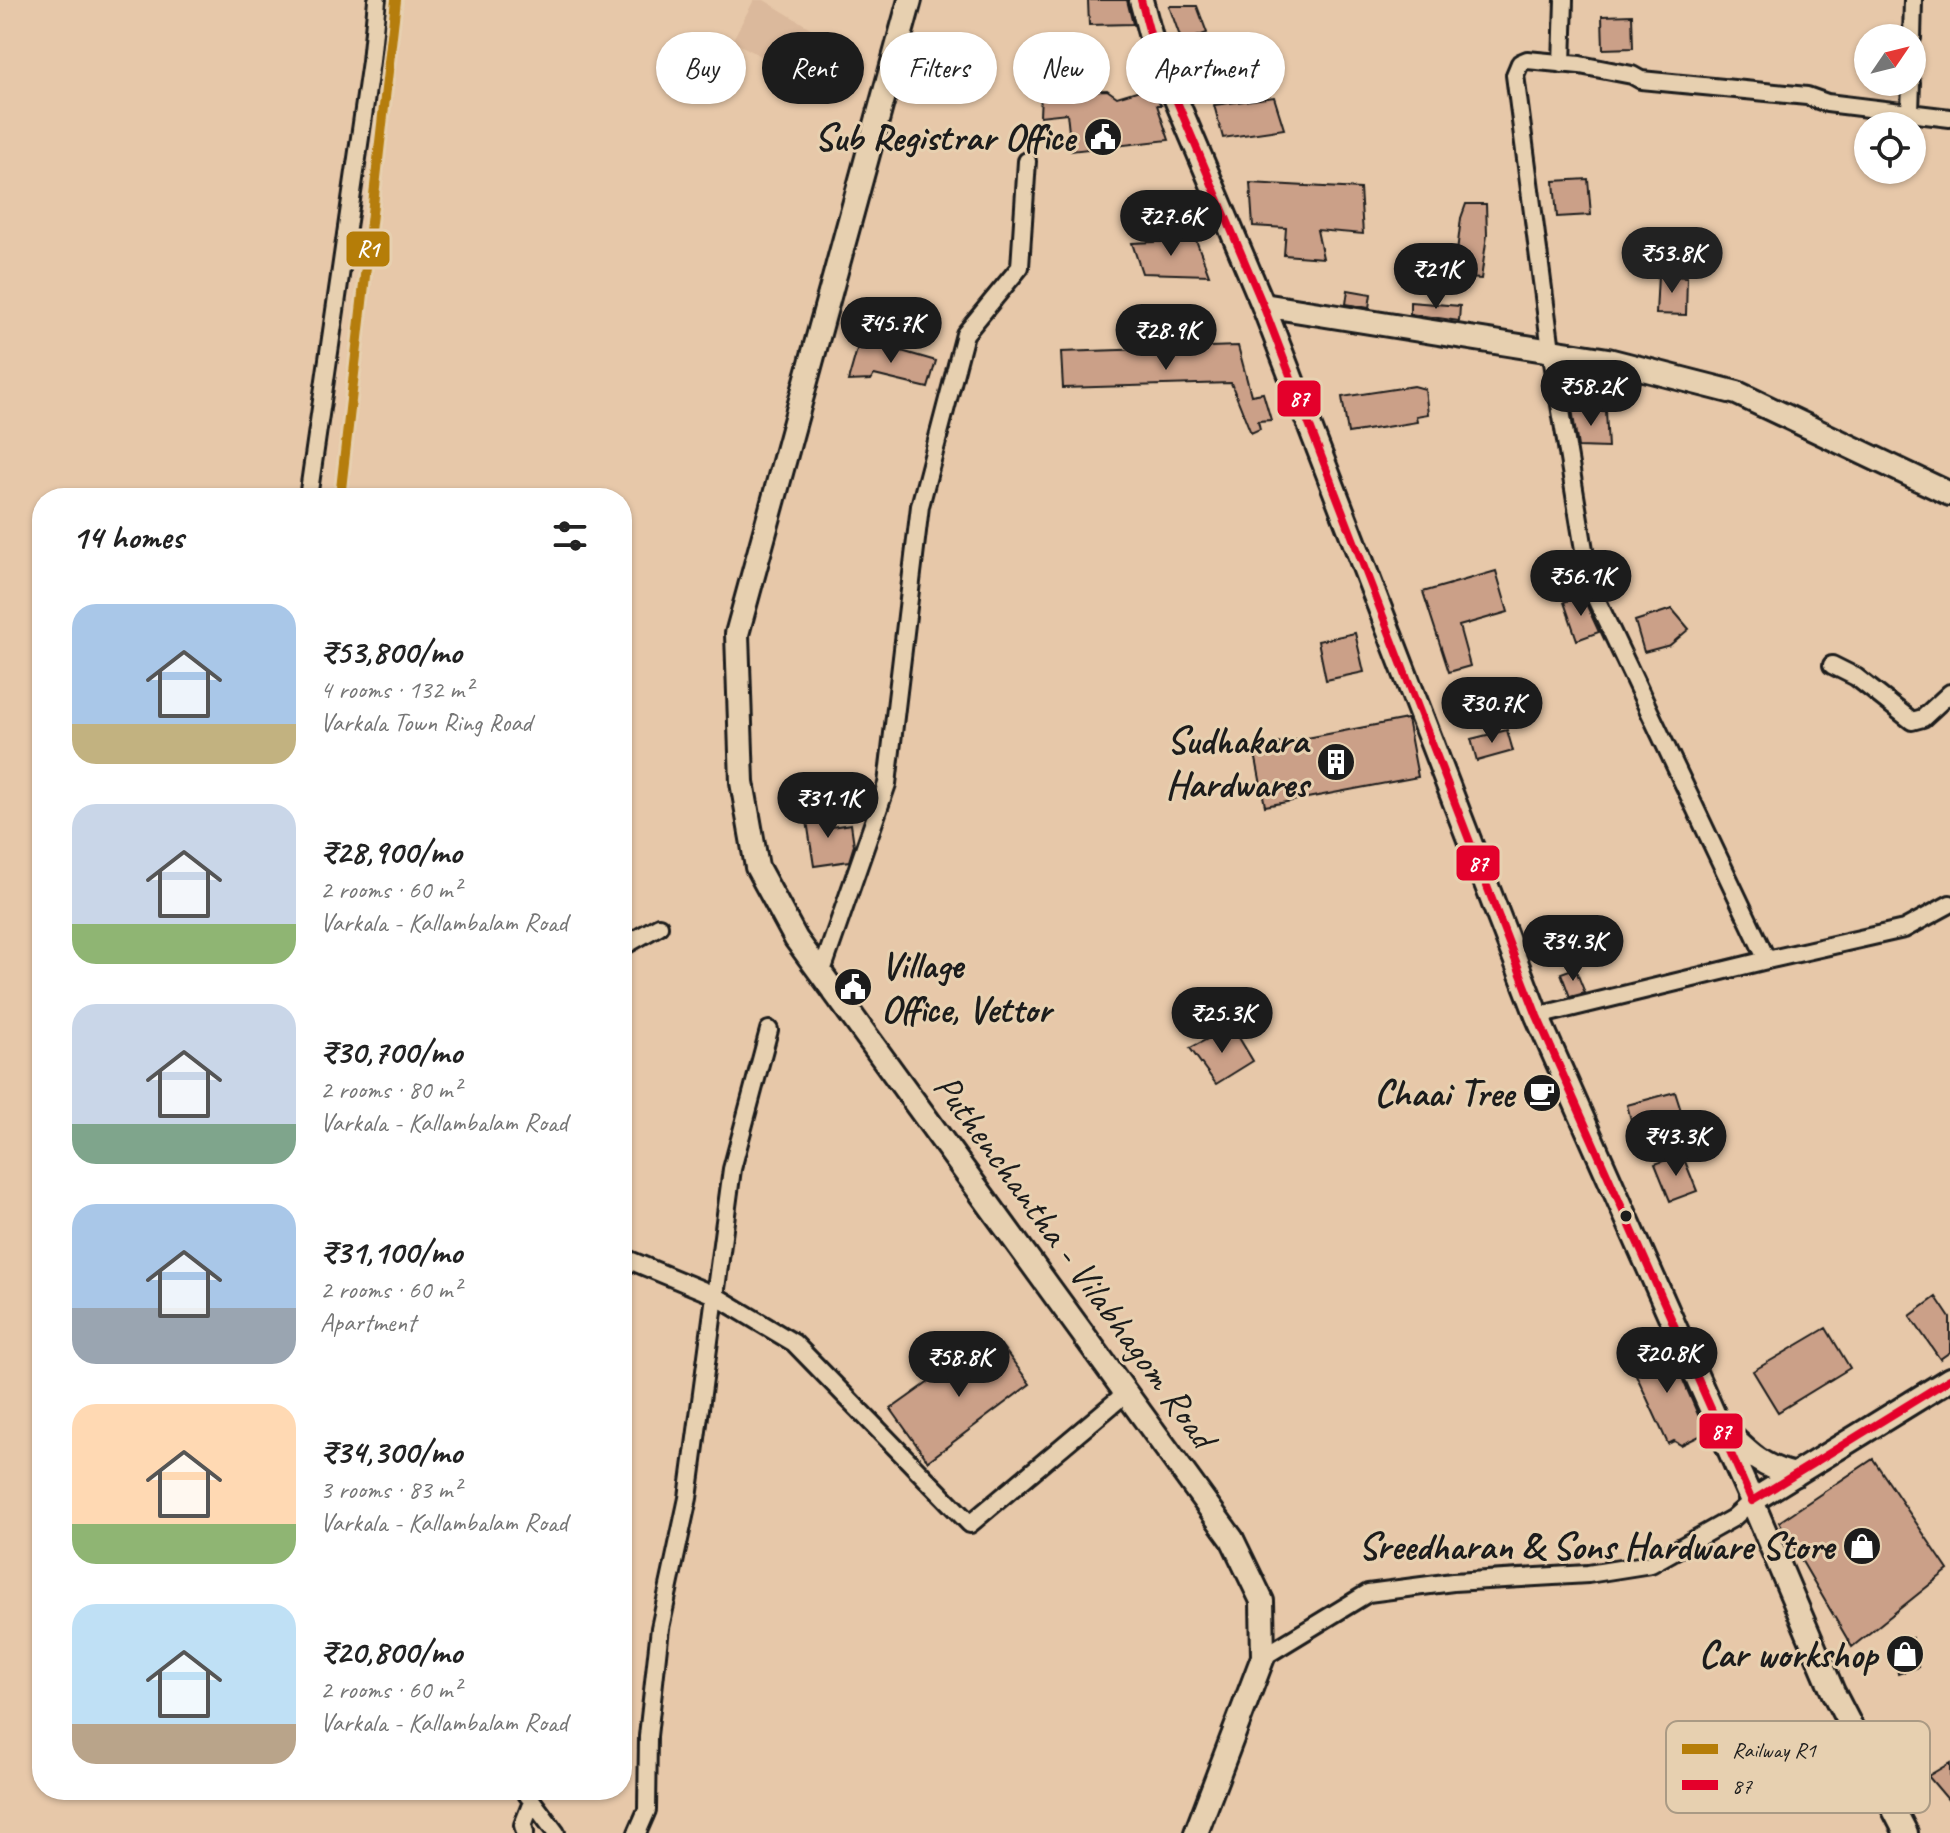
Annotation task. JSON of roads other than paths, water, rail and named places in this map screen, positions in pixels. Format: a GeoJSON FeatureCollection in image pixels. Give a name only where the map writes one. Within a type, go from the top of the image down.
{"type":"FeatureCollection","features":[{"type":"Feature","properties":{"kind":"main road","name":"Puthenchantha - Vilabhagom Road"},"geometry":{"type":"LineString","coordinates":[[910,0],[737,634],[742,782],[757,867],[796,939],[1232,1539],[1262,1601],[1263,1657],[1196,1833]]}},
{"type":"Feature","properties":{"kind":"main road"},"geometry":{"type":"LineString","coordinates":[[1141,0],[1153,45],[1263,305],[1537,1016],[1848,1721]]}},
{"type":"Feature","properties":{"kind":"main road"},"geometry":{"type":"LineString","coordinates":[[1263,305],[1608,360],[1737,393],[1950,494]]}},
{"type":"Feature","properties":{"kind":"main road"},"geometry":{"type":"LineString","coordinates":[[1752,1501],[1950,1379]]}},
{"type":"Feature","properties":{"kind":"main road"},"geometry":{"type":"LineString","coordinates":[[1717,1423],[1751,1456],[1774,1470],[1795,1475]]}},
{"type":"Feature","properties":{"kind":"main road"},"geometry":{"type":"LineString","coordinates":[[1896,1813],[1906,1833]]}},
{"type":"Feature","properties":{"kind":"street"},"geometry":{"type":"LineString","coordinates":[[309,488],[371,61],[377,0]]}},
{"type":"Feature","properties":{"kind":"street"},"geometry":{"type":"LineString","coordinates":[[1562,64],[1564,0]]}},
{"type":"Feature","properties":{"kind":"street"},"geometry":{"type":"LineString","coordinates":[[1912,24],[1913,0]]}},
{"type":"Feature","properties":{"kind":"street"},"geometry":{"type":"LineString","coordinates":[[1767,960],[1590,586],[1551,350],[1515,75],[1520,63],[1527,60],[1632,75],[1641,80],[1807,96],[1827,103],[1910,112],[1911,96]]}},
{"type":"Feature","properties":{"kind":"street"},"geometry":{"type":"LineString","coordinates":[[1926,114],[1950,118]]}},
{"type":"Feature","properties":{"kind":"street"},"geometry":{"type":"LineString","coordinates":[[821,974],[887,784],[924,492],[965,334],[1020,267],[1027,161]]}},
{"type":"Feature","properties":{"kind":"street"},"geometry":{"type":"LineString","coordinates":[[1832,665],[1856,677],[1912,721],[1923,718],[1950,693]]}},
{"type":"Feature","properties":{"kind":"street"},"geometry":{"type":"LineString","coordinates":[[1537,1016],[1904,929],[1950,904]]}},
{"type":"Feature","properties":{"kind":"street"},"geometry":{"type":"LineString","coordinates":[[632,941],[659,926]]}},
{"type":"Feature","properties":{"kind":"street"},"geometry":{"type":"LineString","coordinates":[[637,1833],[647,1810],[648,1736],[660,1628],[688,1498],[732,1169],[769,1030]]}},
{"type":"Feature","properties":{"kind":"street"},"geometry":{"type":"LineString","coordinates":[[632,1261],[714,1295],[794,1343],[970,1524],[1126,1393]]}},
{"type":"Feature","properties":{"kind":"street"},"geometry":{"type":"LineString","coordinates":[[1263,1657],[1368,1593],[1453,1582],[1588,1574],[1651,1564],[1733,1518],[1752,1501]]}},
{"type":"Feature","properties":{"kind":"street"},"geometry":{"type":"LineString","coordinates":[[525,1833],[523,1825],[527,1800]]}},
{"type":"Feature","properties":{"kind":"street"},"geometry":{"type":"LineString","coordinates":[[531,1800],[556,1833]]}},
{"type":"Feature","properties":{"kind":"rail line","name":"R1"},"geometry":{"type":"LineString","coordinates":[[341,488],[396,0]]}},
{"type":"Feature","properties":{"kind":"place","name":"Sub Registrar Office"},"geometry":{"type":"Point","coordinates":[1103,137]}},
{"type":"Feature","properties":{"kind":"place","name":"Sudhakara Hardwares"},"geometry":{"type":"Point","coordinates":[1336,762]}},
{"type":"Feature","properties":{"kind":"place","name":"Village Office, Vettor"},"geometry":{"type":"Point","coordinates":[853,987]}},
{"type":"Feature","properties":{"kind":"place","name":"Chaai Tree"},"geometry":{"type":"Point","coordinates":[1542,1093]}},
{"type":"Feature","properties":{"kind":"place","name":"Sreedharan & Sons Hardware Store"},"geometry":{"type":"Point","coordinates":[1862,1546]}},
{"type":"Feature","properties":{"kind":"place","name":"Car workshop"},"geometry":{"type":"Point","coordinates":[1905,1654]}}]}
